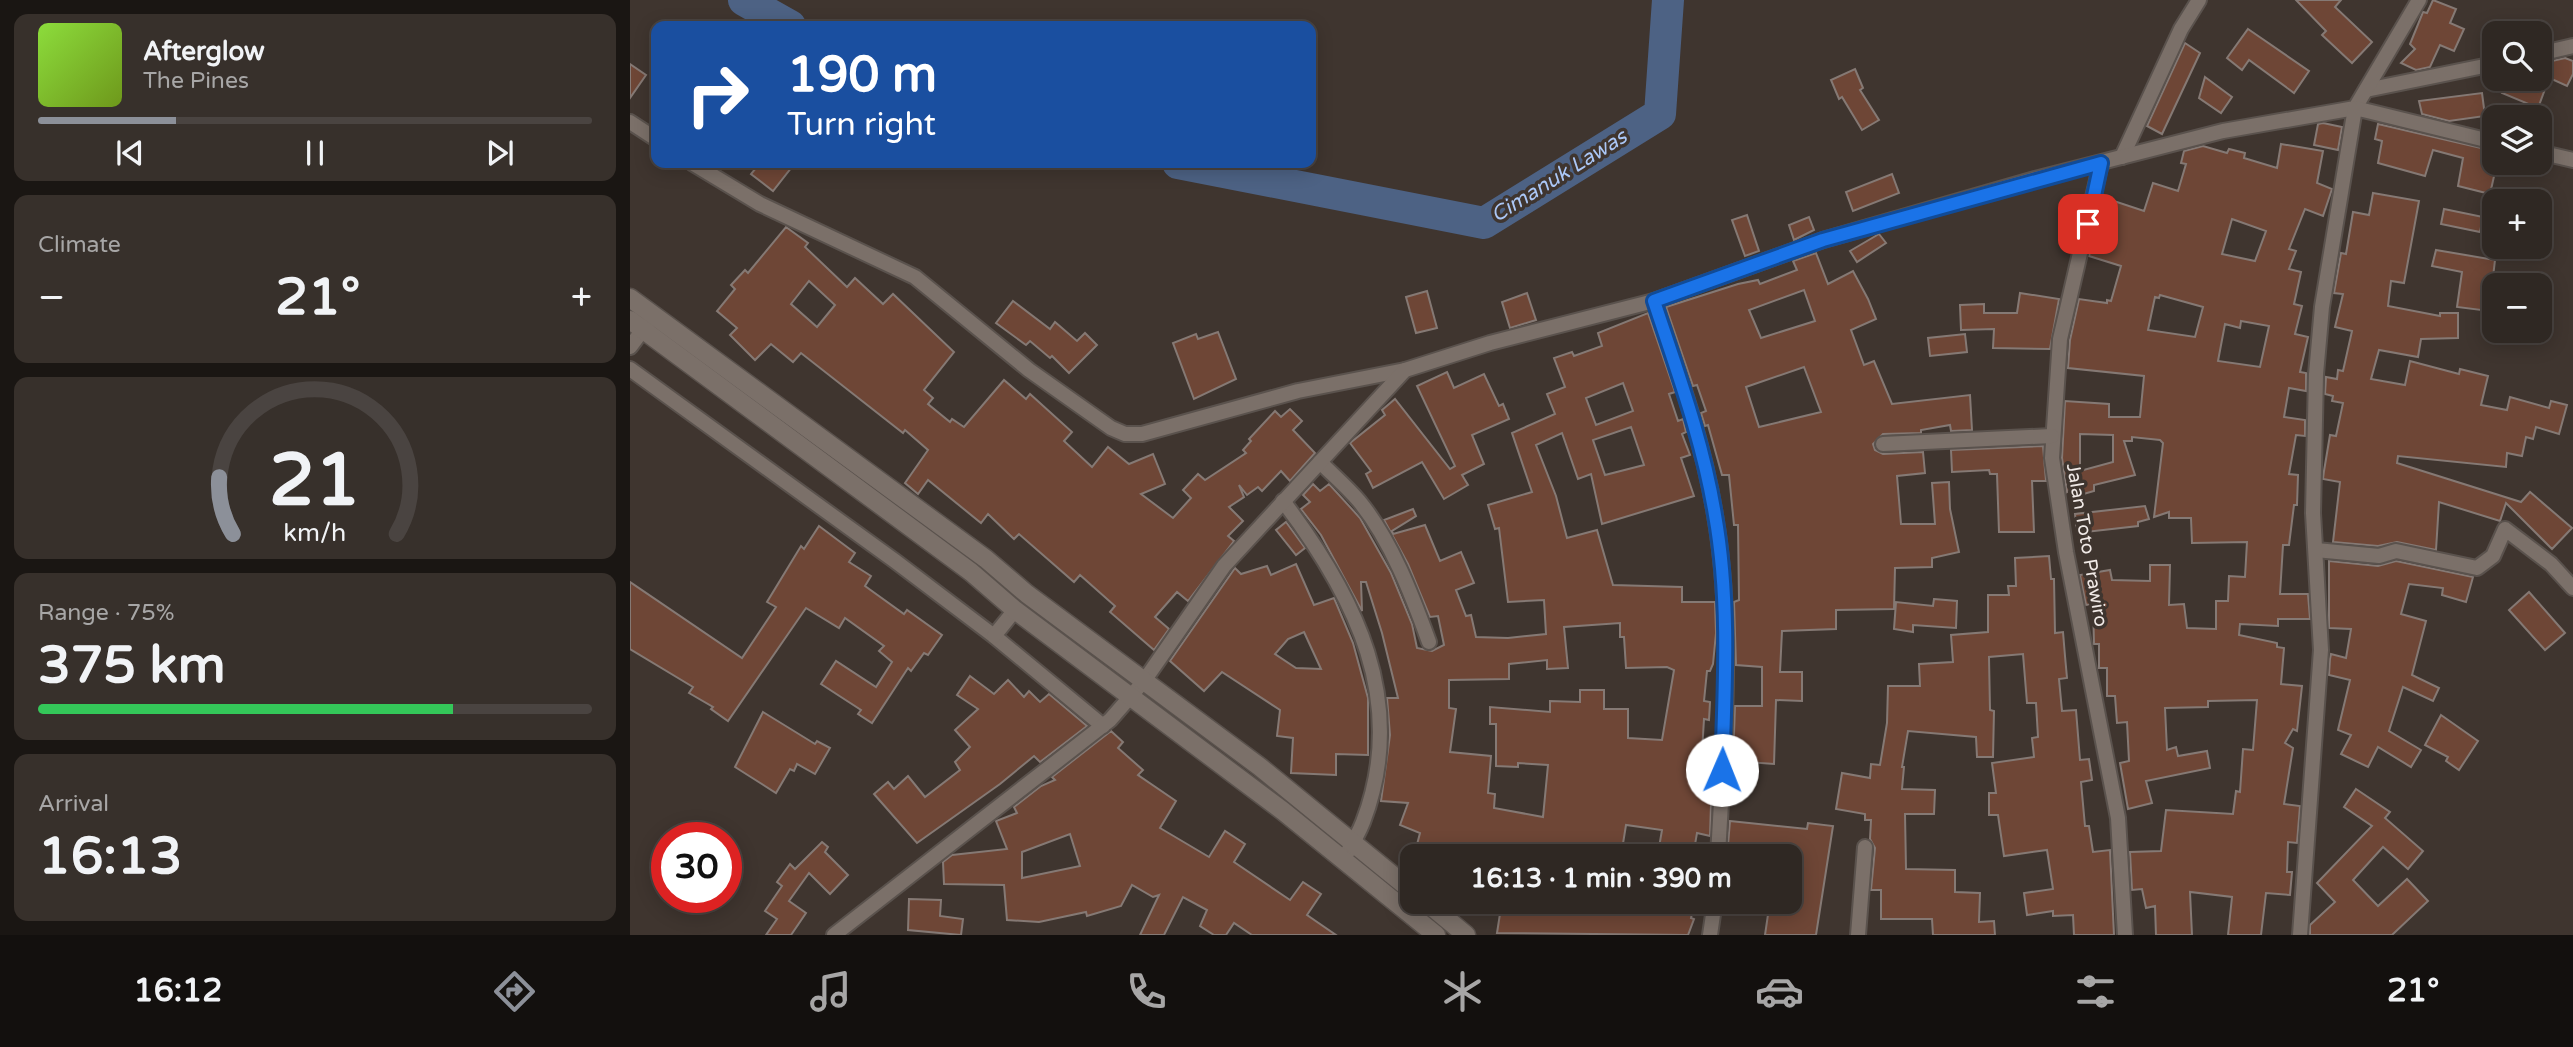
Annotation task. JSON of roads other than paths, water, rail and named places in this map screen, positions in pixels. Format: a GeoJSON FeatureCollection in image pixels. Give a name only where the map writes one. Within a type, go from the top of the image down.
{"type":"FeatureCollection","features":[{"type":"Feature","properties":{"kind":"main road"},"geometry":{"type":"LineString","coordinates":[[630,298],[638,330],[741,390],[909,514],[1147,675],[1247,758],[1357,835],[1400,879]]}},
{"type":"Feature","properties":{"kind":"main road"},"geometry":{"type":"LineString","coordinates":[[909,514],[971,572],[1126,702],[1236,775],[1436,935]]}},
{"type":"Feature","properties":{"kind":"main road"},"geometry":{"type":"LineString","coordinates":[[1015,610],[1027,594]]}},
{"type":"Feature","properties":{"kind":"main road"},"geometry":{"type":"LineString","coordinates":[[1236,775],[1247,758]]}},
{"type":"Feature","properties":{"kind":"main road"},"geometry":{"type":"LineString","coordinates":[[1441,914],[1466,935]]}},
{"type":"Feature","properties":{"kind":"street"},"geometry":{"type":"LineString","coordinates":[[2122,157],[2181,29],[2199,0]]}},
{"type":"Feature","properties":{"kind":"street"},"geometry":{"type":"LineString","coordinates":[[2300,935],[2321,650],[2313,513],[2316,374],[2322,307],[2356,108],[2419,0]]}},
{"type":"Feature","properties":{"kind":"street"},"geometry":{"type":"LineString","coordinates":[[2552,51],[2573,46]]}},
{"type":"Feature","properties":{"kind":"street"},"geometry":{"type":"LineString","coordinates":[[2365,90],[2482,66]]}},
{"type":"Feature","properties":{"kind":"street"},"geometry":{"type":"LineString","coordinates":[[700,168],[760,204],[915,277],[1029,370],[1111,428],[1125,434],[1142,435],[1298,391],[1405,370],[1490,343],[1654,301],[1823,240],[2223,131],[2356,108],[2482,139]]}},
{"type":"Feature","properties":{"kind":"street"},"geometry":{"type":"LineString","coordinates":[[630,122],[651,136]]}},
{"type":"Feature","properties":{"kind":"street"},"geometry":{"type":"LineString","coordinates":[[2552,155],[2573,160]]}},
{"type":"Feature","properties":{"kind":"street","name":"Jalan Toto Prawiro"},"geometry":{"type":"LineString","coordinates":[[2101,163],[2060,338],[2052,436],[2066,552],[2118,818],[2125,935]]}},
{"type":"Feature","properties":{"kind":"street"},"geometry":{"type":"LineString","coordinates":[[1654,301],[1701,445],[1716,517],[1723,581],[1724,667],[1718,844]]}},
{"type":"Feature","properties":{"kind":"street"},"geometry":{"type":"LineString","coordinates":[[630,369],[994,636],[1107,723]]}},
{"type":"Feature","properties":{"kind":"street"},"geometry":{"type":"LineString","coordinates":[[834,935],[1107,723],[1147,675],[1195,610],[1207,589],[1283,500],[1405,370]]}},
{"type":"Feature","properties":{"kind":"street"},"geometry":{"type":"LineString","coordinates":[[1882,444],[2052,436]]}},
{"type":"Feature","properties":{"kind":"street"},"geometry":{"type":"LineString","coordinates":[[1320,462],[1359,501],[1376,526],[1413,599],[1429,642]]}},
{"type":"Feature","properties":{"kind":"street"},"geometry":{"type":"LineString","coordinates":[[1283,500],[1318,547],[1337,581],[1366,648],[1378,685],[1382,716],[1380,753],[1373,794],[1357,835],[1343,860]]}},
{"type":"Feature","properties":{"kind":"street"},"geometry":{"type":"LineString","coordinates":[[2316,550],[2379,556],[2396,551],[2477,568],[2493,556],[2505,528],[2551,564],[2573,589]]}},
{"type":"Feature","properties":{"kind":"street"},"geometry":{"type":"LineString","coordinates":[[994,636],[1015,610]]}},
{"type":"Feature","properties":{"kind":"street"},"geometry":{"type":"LineString","coordinates":[[1858,935],[1865,847]]}},
{"type":"Feature","properties":{"kind":"street"},"geometry":{"type":"LineString","coordinates":[[1710,935],[1713,914]]}},
{"type":"Feature","properties":{"kind":"waterway","name":"Cimanuk Lawas"},"geometry":{"type":"LineString","coordinates":[[744,0],[781,21]]}},
{"type":"Feature","properties":{"kind":"waterway","name":"Cimanuk Lawas"},"geometry":{"type":"LineString","coordinates":[[1204,168],[1484,223],[1660,114],[1668,0]]}}]}
